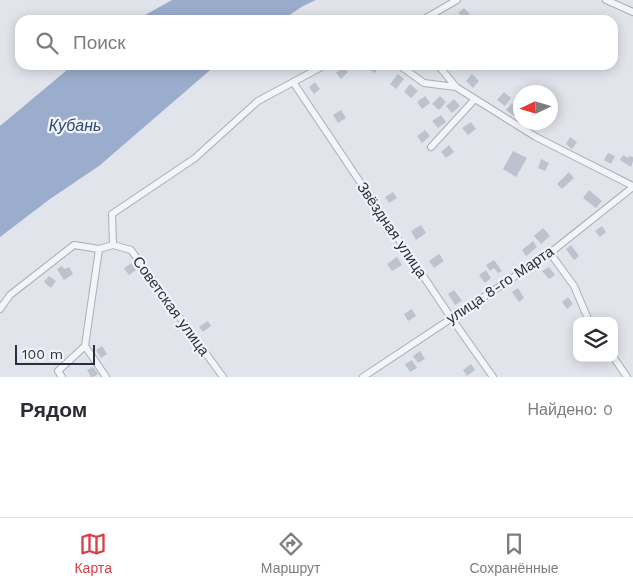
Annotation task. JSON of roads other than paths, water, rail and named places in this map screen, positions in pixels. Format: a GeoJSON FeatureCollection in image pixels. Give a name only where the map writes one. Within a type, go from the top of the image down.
{"type":"FeatureCollection","features":[{"type":"Feature","properties":{"kind":"street"},"geometry":{"type":"LineString","coordinates":[[431,15],[457,0]]}},
{"type":"Feature","properties":{"kind":"street"},"geometry":{"type":"LineString","coordinates":[[606,0],[633,12]]}},
{"type":"Feature","properties":{"kind":"street"},"geometry":{"type":"LineString","coordinates":[[0,309],[10,294],[74,245],[99,249],[113,245],[112,214],[195,158],[258,101],[316,70]]}},
{"type":"Feature","properties":{"kind":"street"},"geometry":{"type":"LineString","coordinates":[[406,70],[424,82],[456,87]]}},
{"type":"Feature","properties":{"kind":"street"},"geometry":{"type":"LineString","coordinates":[[442,70],[456,87],[536,137],[633,187]]}},
{"type":"Feature","properties":{"kind":"street","name":"Звёздная улица"},"geometry":{"type":"LineString","coordinates":[[293,82],[493,377]]}},
{"type":"Feature","properties":{"kind":"street"},"geometry":{"type":"LineString","coordinates":[[431,147],[475,99]]}},
{"type":"Feature","properties":{"kind":"street","name":"улица 8-го Марта"},"geometry":{"type":"LineString","coordinates":[[363,377],[550,253],[633,187]]}},
{"type":"Feature","properties":{"kind":"street","name":"Советская улица"},"geometry":{"type":"LineString","coordinates":[[113,245],[131,250],[223,377]]}},
{"type":"Feature","properties":{"kind":"street"},"geometry":{"type":"LineString","coordinates":[[62,377],[58,371],[85,346],[99,249]]}},
{"type":"Feature","properties":{"kind":"street"},"geometry":{"type":"LineString","coordinates":[[550,253],[574,286],[587,317]]}},
{"type":"Feature","properties":{"kind":"street"},"geometry":{"type":"LineString","coordinates":[[85,346],[106,377]]}},
{"type":"Feature","properties":{"kind":"street"},"geometry":{"type":"LineString","coordinates":[[617,362],[627,377]]}},
{"type":"Feature","properties":{"kind":"water"},"geometry":{"type":"Polygon","coordinates":[[[172,0],[316,0],[290,15],[145,15],[172,0]]]}},
{"type":"Feature","properties":{"kind":"water","name":"Кубань"},"geometry":{"type":"Polygon","coordinates":[[[67,70],[210,70],[99,166],[50,199],[0,237],[0,126],[67,70]]]}}]}
